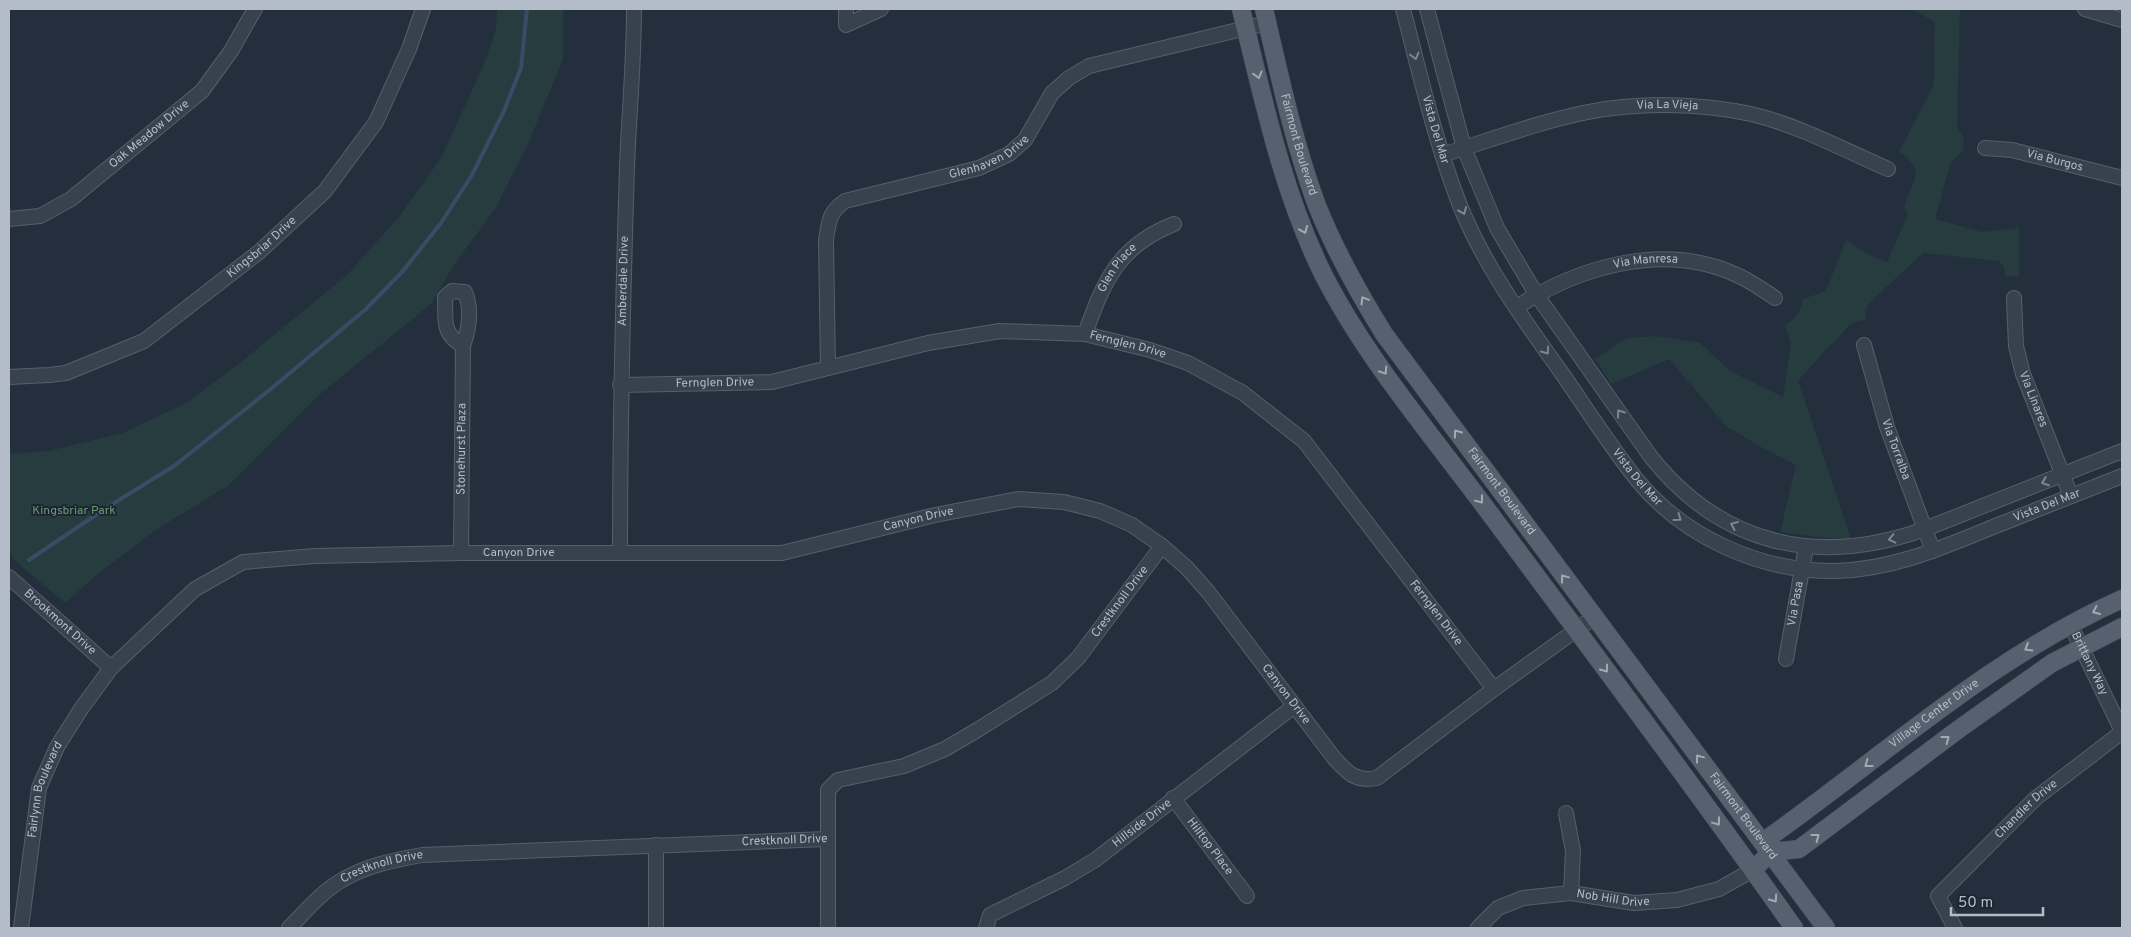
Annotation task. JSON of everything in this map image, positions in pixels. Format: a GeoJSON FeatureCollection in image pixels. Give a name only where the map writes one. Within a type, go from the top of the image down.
{"type":"FeatureCollection","features":[{"type":"Feature","properties":{"kind":"main road","name":"Fairmont Boulevard"},"geometry":{"type":"LineString","coordinates":[[1240,9],[1284,176],[1303,229],[1324,275],[1355,328],[1389,379],[1576,629],[1794,928]]}},
{"type":"Feature","properties":{"kind":"main road","name":"Fairmont Boulevard"},"geometry":{"type":"LineString","coordinates":[[1265,16],[1298,143],[1316,202],[1352,282],[1384,334],[1826,928]]}},
{"type":"Feature","properties":{"kind":"main road","name":"Village Center Drive"},"geometry":{"type":"LineString","coordinates":[[1753,870],[1771,852],[1771,836],[1985,676],[2018,654],[2070,624],[2122,599]]}},
{"type":"Feature","properties":{"kind":"main road"},"geometry":{"type":"LineString","coordinates":[[1771,852],[1799,849],[1974,718],[2052,663],[2122,627]]}},
{"type":"Feature","properties":{"kind":"street","name":"Oak Meadow Drive"},"geometry":{"type":"LineString","coordinates":[[9,219],[40,216],[71,199],[202,91],[231,51],[255,9]]}},
{"type":"Feature","properties":{"kind":"street","name":"Kingsbriar Drive"},"geometry":{"type":"LineString","coordinates":[[9,377],[50,376],[66,373],[144,341],[259,252],[325,191],[376,122],[409,50],[423,9]]}},
{"type":"Feature","properties":{"kind":"street","name":"Amberdale Drive"},"geometry":{"type":"LineString","coordinates":[[620,553],[620,384],[634,9]]}},
{"type":"Feature","properties":{"kind":"street"},"geometry":{"type":"LineString","coordinates":[[846,9],[846,25],[881,9]]}},
{"type":"Feature","properties":{"kind":"street","name":"Vista Del Mar"},"geometry":{"type":"LineString","coordinates":[[1403,9],[1442,155],[1468,224],[1487,261],[1622,460],[1655,499],[1695,531],[1719,544],[1770,562],[1802,569],[1863,570],[1888,565],[1933,551],[2122,476]]}},
{"type":"Feature","properties":{"kind":"street","name":"Vista Del Mar"},"geometry":{"type":"LineString","coordinates":[[1426,9],[1464,148],[1497,228],[1536,294],[1651,457],[1667,477],[1708,512],[1758,535],[1806,547],[1829,548],[1874,544],[1925,529],[2122,451]]}},
{"type":"Feature","properties":{"kind":"street"},"geometry":{"type":"LineString","coordinates":[[2085,9],[2122,20]]}},
{"type":"Feature","properties":{"kind":"street","name":"Glenhaven Drive"},"geometry":{"type":"LineString","coordinates":[[828,367],[826,240],[833,209],[845,201],[980,168],[1009,154],[1025,140],[1052,93],[1069,78],[1089,66],[1245,28],[1265,16]]}},
{"type":"Feature","properties":{"kind":"street","name":"Via La Vieja"},"geometry":{"type":"LineString","coordinates":[[1442,155],[1554,120],[1589,112],[1616,108],[1673,106],[1729,110],[1752,114],[1804,132],[1888,169]]}},
{"type":"Feature","properties":{"kind":"street","name":"Via Burgos"},"geometry":{"type":"LineString","coordinates":[[1985,148],[2012,150],[2122,178]]}},
{"type":"Feature","properties":{"kind":"street","name":"Glen Place"},"geometry":{"type":"LineString","coordinates":[[1085,334],[1100,291],[1120,259],[1153,232],[1174,224]]}},
{"type":"Feature","properties":{"kind":"street","name":"Via Manresa"},"geometry":{"type":"LineString","coordinates":[[1517,307],[1536,294],[1566,279],[1623,263],[1661,260],[1684,261],[1717,267],[1754,283],[1775,298]]}},
{"type":"Feature","properties":{"kind":"street","name":"Via Linares"},"geometry":{"type":"LineString","coordinates":[[2014,298],[2014,331],[2019,360],[2071,496]]}},
{"type":"Feature","properties":{"kind":"street","name":"Fernglen Drive"},"geometry":{"type":"LineString","coordinates":[[620,384],[772,382],[928,343],[1000,331],[1085,334],[1150,350],[1188,362],[1243,393],[1304,441],[1494,689]]}},
{"type":"Feature","properties":{"kind":"street","name":"Via Torralba"},"geometry":{"type":"LineString","coordinates":[[1864,344],[1887,427],[1933,551]]}},
{"type":"Feature","properties":{"kind":"street","name":"Stonehurst Plaza"},"geometry":{"type":"LineString","coordinates":[[461,553],[463,346]]}},
{"type":"Feature","properties":{"kind":"street","name":"Canyon Drive"},"geometry":{"type":"LineString","coordinates":[[111,668],[196,589],[243,562],[315,556],[461,553],[782,553],[935,515],[1018,499],[1064,502],[1100,512],[1132,525],[1162,546],[1187,568],[1209,593],[1334,758],[1349,774],[1364,780],[1376,778],[1594,617]]}},
{"type":"Feature","properties":{"kind":"street","name":"Crestknoll Drive"},"geometry":{"type":"LineString","coordinates":[[290,928],[315,901],[343,879],[379,864],[422,855],[827,839],[828,790],[838,780],[904,766],[945,749],[979,730],[1052,683],[1078,658],[1162,546]]}},
{"type":"Feature","properties":{"kind":"street","name":"Via Pasa"},"geometry":{"type":"LineString","coordinates":[[1786,659],[1806,547]]}},
{"type":"Feature","properties":{"kind":"street","name":"Brookmont Drive"},"geometry":{"type":"LineString","coordinates":[[9,577],[111,668]]}},
{"type":"Feature","properties":{"kind":"street","name":"Brittany Way"},"geometry":{"type":"LineString","coordinates":[[2070,624],[2122,732]]}},
{"type":"Feature","properties":{"kind":"street","name":"Fairlynn Boulevard"},"geometry":{"type":"LineString","coordinates":[[21,928],[39,788],[57,747],[81,709],[111,668]]}},
{"type":"Feature","properties":{"kind":"street","name":"Hillside Drive"},"geometry":{"type":"LineString","coordinates":[[986,928],[990,915],[1065,878],[1095,860],[1294,706]]}},
{"type":"Feature","properties":{"kind":"street","name":"Chandler Drive"},"geometry":{"type":"LineString","coordinates":[[1955,928],[1938,896],[2036,798],[2122,732]]}},
{"type":"Feature","properties":{"kind":"street","name":"Hilltop Place"},"geometry":{"type":"LineString","coordinates":[[1173,798],[1247,896]]}},
{"type":"Feature","properties":{"kind":"street"},"geometry":{"type":"LineString","coordinates":[[1566,813],[1573,851],[1571,893]]}},
{"type":"Feature","properties":{"kind":"street"},"geometry":{"type":"LineString","coordinates":[[827,839],[828,928]]}},
{"type":"Feature","properties":{"kind":"street"},"geometry":{"type":"LineString","coordinates":[[656,845],[656,928]]}},
{"type":"Feature","properties":{"kind":"street","name":"Nob Hill Drive"},"geometry":{"type":"LineString","coordinates":[[1478,928],[1498,908],[1523,898],[1571,893],[1634,903],[1677,900],[1719,889],[1753,870]]}},
{"type":"Feature","properties":{"kind":"green space","name":"Kingsbriar Park"},"geometry":{"type":"Polygon","coordinates":[[[497,9],[563,9],[563,59],[528,144],[495,209],[453,266],[431,304],[319,395],[229,485],[154,531],[93,578],[65,603],[13,559],[9,544],[9,454],[48,451],[123,433],[186,403],[240,363],[347,275],[399,217],[441,158],[484,64],[496,29],[497,9]]]}},
{"type":"Feature","properties":{"kind":"green space"},"geometry":{"type":"Polygon","coordinates":[[[1915,9],[1960,9],[1957,127],[1964,139],[1963,151],[1951,162],[1935,219],[1982,232],[2019,228],[2019,276],[2005,276],[2004,266],[1999,261],[1923,253],[1868,304],[1865,313],[1866,320],[1853,322],[1849,325],[1798,381],[1852,541],[1780,532],[1796,465],[1726,426],[1669,359],[1611,384],[1595,359],[1627,338],[1657,336],[1700,343],[1730,371],[1783,397],[1791,344],[1785,325],[1797,315],[1803,299],[1826,291],[1846,240],[1867,254],[1887,262],[1908,214],[1904,208],[1915,178],[1915,171],[1908,159],[1899,152],[1933,86],[1934,78],[1935,22],[1915,11],[1915,9]]]}},
{"type":"Feature","properties":{"kind":"waterway"},"geometry":{"type":"LineString","coordinates":[[29,560],[103,510],[174,466],[272,388],[366,309],[403,271],[441,223],[472,175],[504,111],[521,68],[527,9]]}}]}
